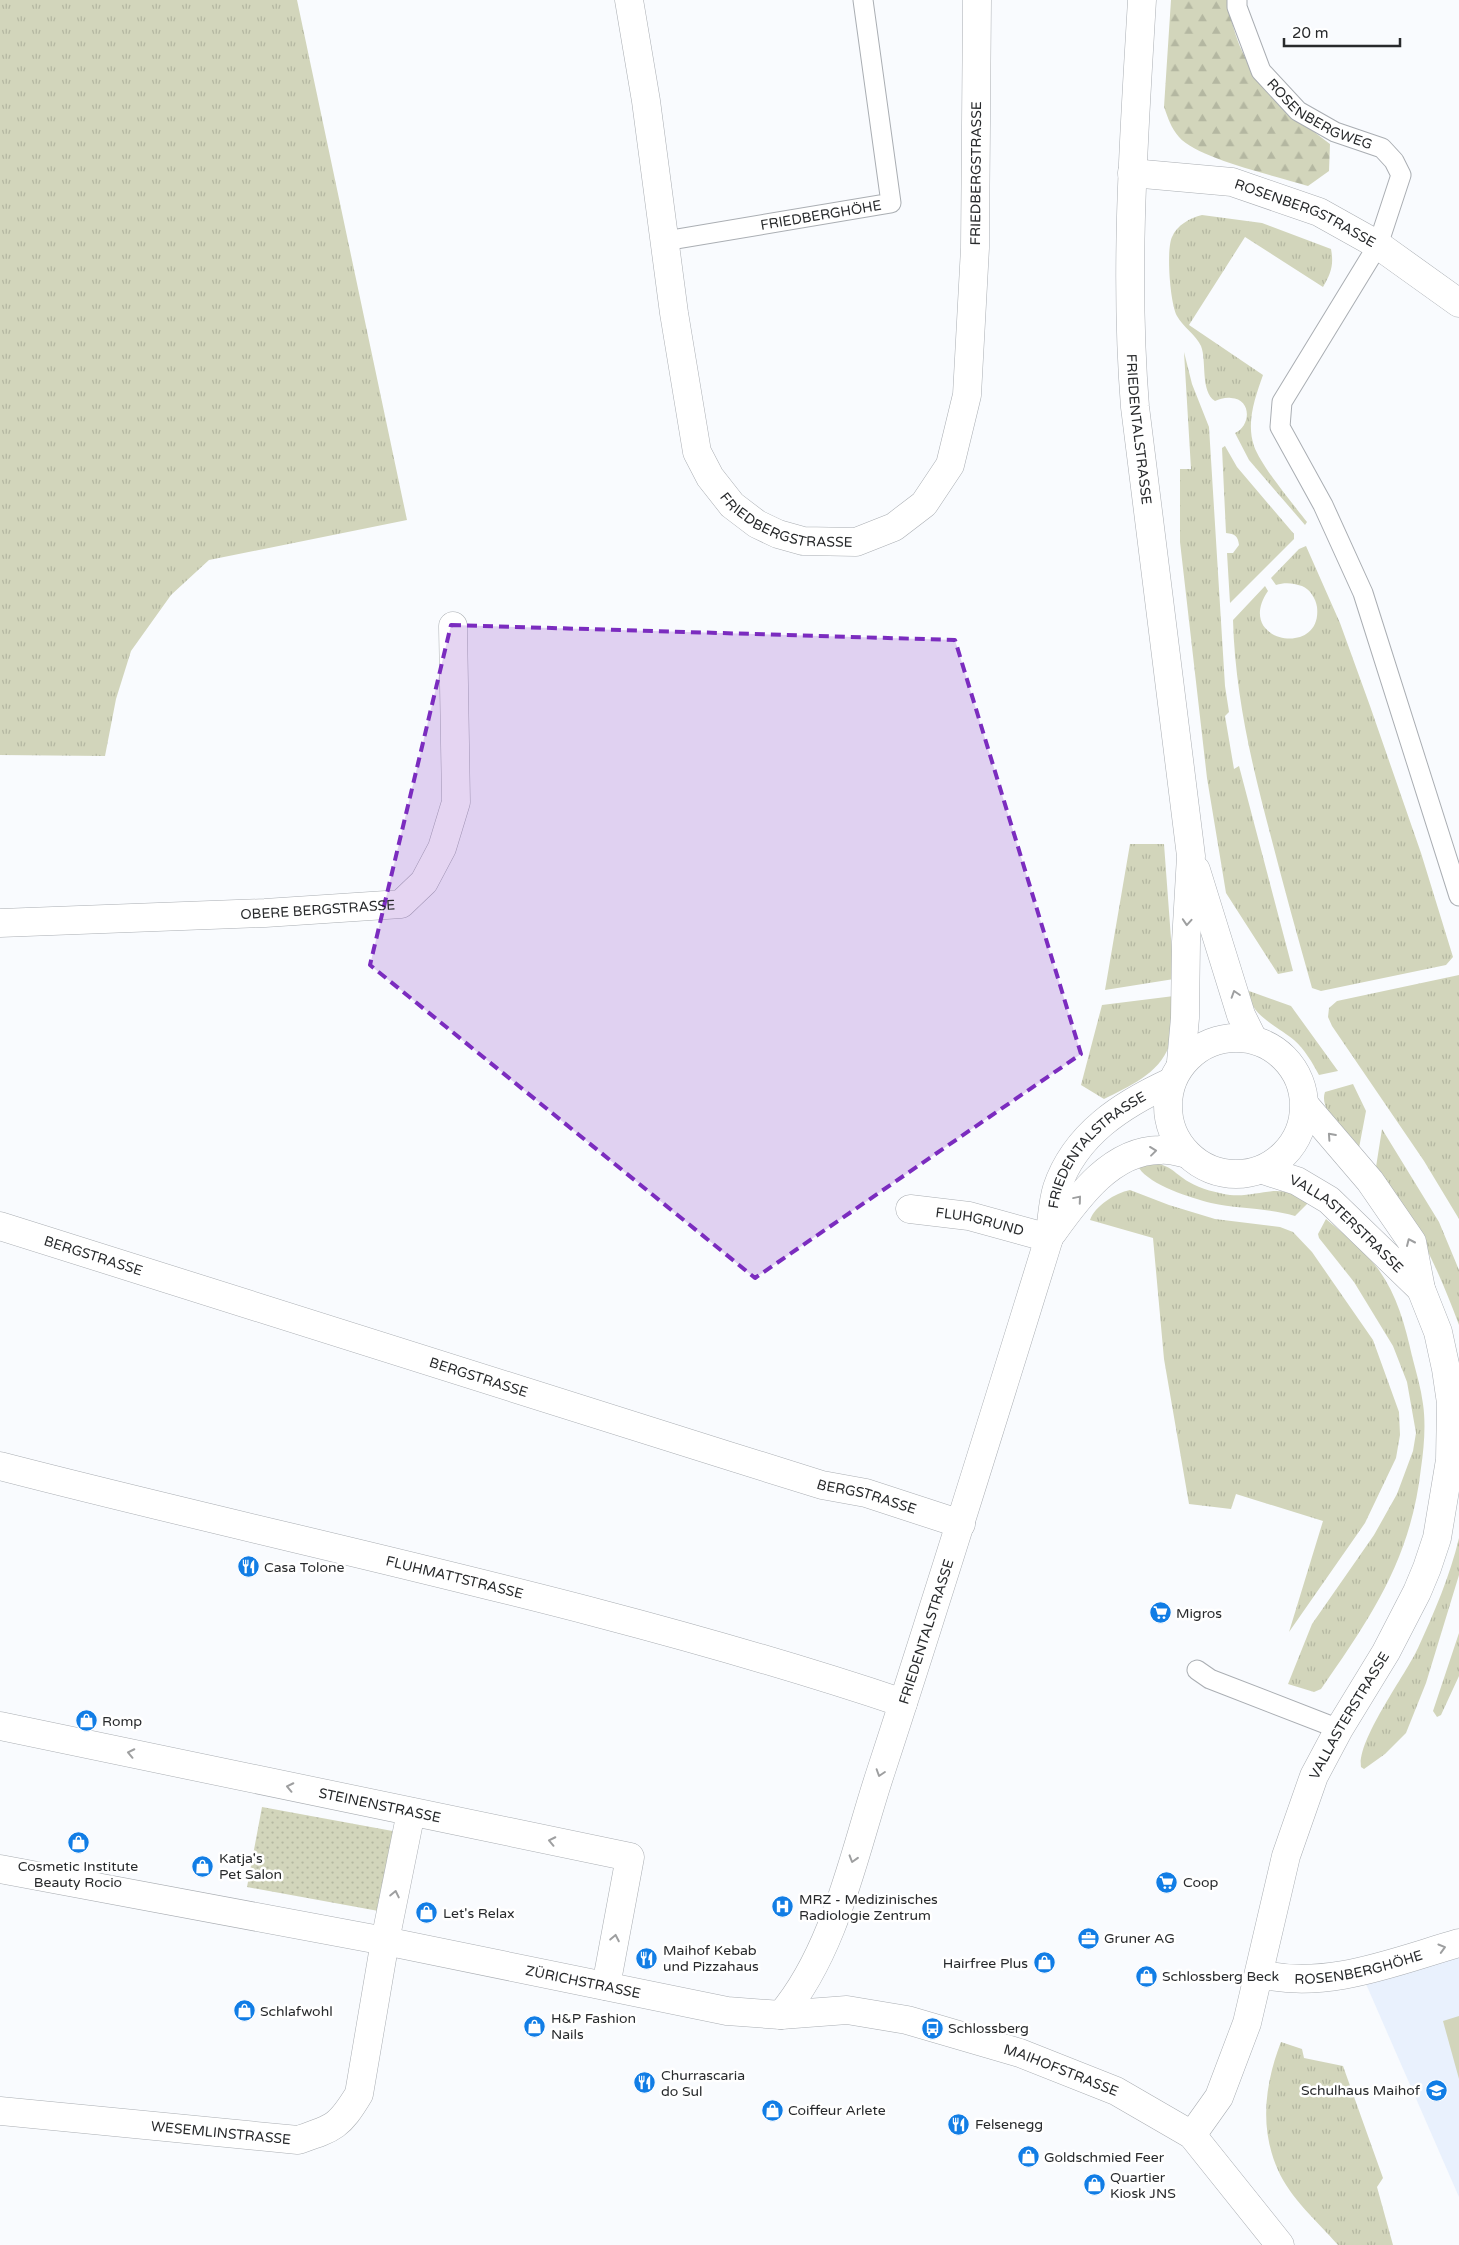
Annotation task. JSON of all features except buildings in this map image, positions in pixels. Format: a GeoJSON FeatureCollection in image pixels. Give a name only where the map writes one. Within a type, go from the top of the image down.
{"type":"FeatureCollection","features":[{"type":"Feature","properties":{"kind":"street","name":"FRIEDBERGSTRASSE"},"geometry":{"type":"LineString","coordinates":[[629,0],[646,101],[674,313],[697,452],[710,477],[732,505],[757,524],[778,534],[803,541],[856,542],[894,527],[924,504],[950,465],[967,394],[975,248],[978,0]]}},
{"type":"Feature","properties":{"kind":"street","name":"FRIEDENTALSTRASSE"},"geometry":{"type":"LineString","coordinates":[[1142,0],[1132,172],[1129,278],[1135,407],[1191,856],[1241,1015],[1253,1039]]}},
{"type":"Feature","properties":{"kind":"street","name":"ROSENBERGSTRASSE"},"geometry":{"type":"LineString","coordinates":[[1132,172],[1232,182],[1318,212],[1378,246],[1459,303]]}},
{"type":"Feature","properties":{"kind":"street","name":"OBERE BERGSTRASSE"},"geometry":{"type":"LineString","coordinates":[[0,923],[265,912],[401,904],[424,882],[442,848],[456,802],[452,626]]}},
{"type":"Feature","properties":{"kind":"street","name":"FRIEDENTALSTRASSE"},"geometry":{"type":"LineString","coordinates":[[781,2015],[805,1984],[823,1945],[894,1733],[1049,1238],[1057,1189],[1073,1158],[1101,1123],[1124,1105],[1176,1072],[1185,1018],[1186,942],[1191,856]]}},
{"type":"Feature","properties":{"kind":"street"},"geometry":{"type":"LineString","coordinates":[[1236,1037],[1253,1039],[1270,1046],[1284,1057],[1295,1070],[1305,1105],[1302,1125],[1287,1153],[1264,1170],[1231,1174],[1197,1162],[1188,1154],[1173,1134],[1168,1117],[1167,1100],[1176,1072],[1203,1046],[1219,1039],[1236,1037]]}},
{"type":"Feature","properties":{"kind":"street","name":"VALLASTERSTRASSE"},"geometry":{"type":"LineString","coordinates":[[1192,2135],[1219,2097],[1247,2024],[1281,1877],[1303,1804],[1314,1776],[1339,1729],[1386,1652],[1417,1592],[1437,1538],[1448,1484],[1451,1403],[1438,1332],[1421,1289],[1412,1242],[1370,1181],[1305,1105]]}},
{"type":"Feature","properties":{"kind":"street","name":"FRIEDENTALSTRASSE"},"geometry":{"type":"LineString","coordinates":[[1049,1238],[1086,1190],[1120,1162],[1140,1152],[1161,1150],[1188,1154]]}},
{"type":"Feature","properties":{"kind":"street","name":"VALLASTERSTRASSE"},"geometry":{"type":"LineString","coordinates":[[1264,1170],[1297,1181],[1329,1200],[1421,1289]]}},
{"type":"Feature","properties":{"kind":"street","name":"FLUHGRUND"},"geometry":{"type":"LineString","coordinates":[[910,1209],[969,1216],[1049,1238]]}},
{"type":"Feature","properties":{"kind":"street","name":"BERGSTRASSE"},"geometry":{"type":"LineString","coordinates":[[0,1226],[751,1463],[822,1485],[866,1493],[961,1524]]}},
{"type":"Feature","properties":{"kind":"street","name":"FLUHMATTSTRASSE"},"geometry":{"type":"LineString","coordinates":[[0,1466],[457,1577],[699,1641],[903,1703]]}},
{"type":"Feature","properties":{"kind":"street","name":"STEINENSTRASSE"},"geometry":{"type":"LineString","coordinates":[[0,1726],[630,1857],[606,1986]]}},
{"type":"Feature","properties":{"kind":"street"},"geometry":{"type":"LineString","coordinates":[[385,1941],[411,1812]]}},
{"type":"Feature","properties":{"kind":"street","name":"ZÜRICHSTRASSE"},"geometry":{"type":"LineString","coordinates":[[0,1869],[385,1941],[727,2011],[781,2015]]}},
{"type":"Feature","properties":{"kind":"street","name":"WESEMLINSTRASSE"},"geometry":{"type":"LineString","coordinates":[[0,2111],[298,2140],[332,2129],[348,2113],[359,2094],[385,1941]]}},
{"type":"Feature","properties":{"kind":"street","name":"ROSENBERGHÖHE"},"geometry":{"type":"LineString","coordinates":[[1258,1974],[1295,1980],[1338,1978],[1459,1943]]}},
{"type":"Feature","properties":{"kind":"street","name":"MAIHOFSTRASSE"},"geometry":{"type":"LineString","coordinates":[[781,2015],[847,2010],[907,2020],[1020,2053],[1116,2091],[1192,2135],[1280,2245]]}},
{"type":"Feature","properties":{"kind":"lane","name":"FRIEDBERGHÖHE"},"geometry":{"type":"LineString","coordinates":[[665,241],[891,203],[863,0]]}},
{"type":"Feature","properties":{"kind":"lane","name":"ROSENBERGWEG"},"geometry":{"type":"LineString","coordinates":[[1236,0],[1262,71],[1298,111],[1335,132],[1382,148],[1394,161],[1401,174],[1378,246],[1282,402],[1280,427],[1323,504],[1362,593],[1459,896]]}},
{"type":"Feature","properties":{"kind":"lane"},"geometry":{"type":"LineString","coordinates":[[1197,1670],[1210,1679],[1339,1729]]}},
{"type":"Feature","properties":{"kind":"highlighted area"},"geometry":{"type":"Polygon","coordinates":[[[451,625],[955,640],[1081,1054],[755,1278],[370,965],[451,625]]]}},
{"type":"Feature","properties":{"kind":"shaded area","name":"Schulhaus Maihof"},"geometry":{"type":"Polygon","coordinates":[[[1459,1954],[1459,2197],[1366,1984],[1459,1954]]]}},
{"type":"Feature","properties":{"kind":"green space"},"geometry":{"type":"Polygon","coordinates":[[[0,0],[297,0],[407,520],[209,560],[171,595],[131,651],[116,699],[105,756],[0,755],[0,0]]]}},
{"type":"Feature","properties":{"kind":"green space"},"geometry":{"type":"Polygon","coordinates":[[[1171,0],[1229,0],[1233,24],[1240,46],[1250,65],[1262,83],[1293,115],[1330,144],[1329,171],[1308,186],[1220,160],[1203,153],[1179,137],[1164,107],[1171,0]]]}},
{"type":"Feature","properties":{"kind":"green space"},"geometry":{"type":"Polygon","coordinates":[[[1202,215],[1262,223],[1331,249],[1331,269],[1323,287],[1245,237],[1189,325],[1263,375],[1251,419],[1254,446],[1270,474],[1307,522],[1305,525],[1249,460],[1235,433],[1244,425],[1247,413],[1246,408],[1238,400],[1223,398],[1215,401],[1210,396],[1207,390],[1201,346],[1177,316],[1172,300],[1169,264],[1170,244],[1177,229],[1184,223],[1202,215]]]}},
{"type":"Feature","properties":{"kind":"green space"},"geometry":{"type":"Polygon","coordinates":[[[1184,352],[1192,384],[1209,427],[1225,686],[1229,712],[1225,716],[1234,769],[1239,766],[1293,971],[1278,974],[1226,893],[1207,778],[1180,542],[1180,469],[1191,469],[1184,352]]]}},
{"type":"Feature","properties":{"kind":"green space"},"geometry":{"type":"Polygon","coordinates":[[[1225,446],[1237,467],[1294,534],[1294,539],[1230,603],[1227,553],[1233,553],[1239,545],[1236,536],[1226,533],[1222,448],[1225,446]]]}},
{"type":"Feature","properties":{"kind":"green space"},"geometry":{"type":"Polygon","coordinates":[[[1306,546],[1340,623],[1370,706],[1421,853],[1453,957],[1446,965],[1321,991],[1312,988],[1257,784],[1237,675],[1233,620],[1265,586],[1268,591],[1260,608],[1262,622],[1270,632],[1282,638],[1295,638],[1307,634],[1315,623],[1317,607],[1312,595],[1305,587],[1286,583],[1276,585],[1271,578],[1299,549],[1306,546]]]}},
{"type":"Feature","properties":{"kind":"green space"},"geometry":{"type":"Polygon","coordinates":[[[1130,844],[1164,844],[1174,979],[1105,990],[1130,844]]]}},
{"type":"Feature","properties":{"kind":"green space"},"geometry":{"type":"Polygon","coordinates":[[[1459,975],[1459,1219],[1424,1161],[1332,1026],[1328,1017],[1329,1008],[1337,1001],[1459,975]]]}},
{"type":"Feature","properties":{"kind":"green space"},"geometry":{"type":"Polygon","coordinates":[[[1249,991],[1291,1006],[1338,1071],[1319,1075],[1308,1056],[1298,1044],[1265,1019],[1253,1007],[1249,991]]]}},
{"type":"Feature","properties":{"kind":"green space"},"geometry":{"type":"Polygon","coordinates":[[[1174,996],[1171,1040],[1164,1056],[1150,1072],[1104,1099],[1081,1085],[1102,1005],[1174,996]]]}},
{"type":"Feature","properties":{"kind":"green space"},"geometry":{"type":"Polygon","coordinates":[[[1353,1084],[1366,1111],[1359,1148],[1330,1115],[1324,1099],[1325,1092],[1353,1084]]]}},
{"type":"Feature","properties":{"kind":"green space"},"geometry":{"type":"Polygon","coordinates":[[[1382,1129],[1439,1222],[1459,1270],[1459,1325],[1424,1243],[1402,1204],[1376,1167],[1382,1129]]]}},
{"type":"Feature","properties":{"kind":"green space"},"geometry":{"type":"Polygon","coordinates":[[[1148,1163],[1166,1166],[1194,1184],[1214,1192],[1241,1195],[1279,1191],[1288,1192],[1308,1203],[1295,1216],[1274,1211],[1211,1203],[1182,1194],[1152,1180],[1139,1168],[1148,1163]]]}},
{"type":"Feature","properties":{"kind":"green space"},"geometry":{"type":"Polygon","coordinates":[[[1130,1190],[1169,1205],[1215,1219],[1280,1227],[1293,1232],[1312,1252],[1373,1340],[1399,1412],[1400,1435],[1396,1458],[1365,1523],[1289,1632],[1323,1521],[1236,1494],[1231,1509],[1189,1504],[1164,1359],[1153,1238],[1090,1220],[1096,1210],[1106,1201],[1130,1190]]]}},
{"type":"Feature","properties":{"kind":"green space"},"geometry":{"type":"Polygon","coordinates":[[[1326,1219],[1348,1237],[1377,1268],[1397,1303],[1423,1404],[1424,1444],[1416,1500],[1398,1558],[1386,1585],[1357,1636],[1321,1689],[1314,1692],[1288,1684],[1312,1624],[1374,1535],[1397,1494],[1413,1451],[1416,1433],[1407,1382],[1393,1346],[1354,1282],[1319,1238],[1318,1234],[1326,1219]]]}},
{"type":"Feature","properties":{"kind":"green space"},"geometry":{"type":"Polygon","coordinates":[[[1459,1538],[1459,1575],[1426,1683],[1406,1733],[1385,1754],[1364,1769],[1361,1767],[1366,1741],[1418,1648],[1436,1608],[1459,1538]]]}},
{"type":"Feature","properties":{"kind":"green space"},"geometry":{"type":"Polygon","coordinates":[[[1459,1633],[1459,1676],[1441,1715],[1437,1717],[1433,1711],[1459,1633]]]}},
{"type":"Feature","properties":{"kind":"green space"},"geometry":{"type":"Polygon","coordinates":[[[262,1807],[398,1832],[384,1912],[247,1887],[262,1807]]]}},
{"type":"Feature","properties":{"kind":"green space"},"geometry":{"type":"Polygon","coordinates":[[[1459,2016],[1459,2079],[1443,2021],[1459,2016]]]}},
{"type":"Feature","properties":{"kind":"green space"},"geometry":{"type":"Polygon","coordinates":[[[1281,2042],[1302,2049],[1304,2058],[1343,2066],[1383,2178],[1377,2187],[1393,2245],[1338,2245],[1297,2200],[1283,2180],[1272,2154],[1266,2122],[1266,2106],[1271,2073],[1281,2042]]]}},
{"type":"Feature","properties":{"kind":"place","name":"Casa Tolone"},"geometry":{"type":"Point","coordinates":[248,1567]}},
{"type":"Feature","properties":{"kind":"place","name":"Migros"},"geometry":{"type":"Point","coordinates":[1160,1613]}},
{"type":"Feature","properties":{"kind":"place","name":"Romp"},"geometry":{"type":"Point","coordinates":[86,1721]}},
{"type":"Feature","properties":{"kind":"place","name":"Cosmetic Institute Beauty Rocio"},"geometry":{"type":"Point","coordinates":[78,1843]}},
{"type":"Feature","properties":{"kind":"place","name":"Katja's Pet Salon"},"geometry":{"type":"Point","coordinates":[203,1866]}},
{"type":"Feature","properties":{"kind":"place","name":"Coop"},"geometry":{"type":"Point","coordinates":[1167,1882]}},
{"type":"Feature","properties":{"kind":"place","name":"MRZ - Medizinisches Radiologie Zentrum"},"geometry":{"type":"Point","coordinates":[783,1907]}},
{"type":"Feature","properties":{"kind":"place","name":"Let's Relax"},"geometry":{"type":"Point","coordinates":[427,1913]}},
{"type":"Feature","properties":{"kind":"place","name":"Gruner AG"},"geometry":{"type":"Point","coordinates":[1088,1938]}},
{"type":"Feature","properties":{"kind":"place","name":"Maihof Kebab und Pizzahaus"},"geometry":{"type":"Point","coordinates":[647,1958]}},
{"type":"Feature","properties":{"kind":"place","name":"Hairfree Plus"},"geometry":{"type":"Point","coordinates":[1044,1963]}},
{"type":"Feature","properties":{"kind":"place","name":"Schlossberg Beck"},"geometry":{"type":"Point","coordinates":[1146,1976]}},
{"type":"Feature","properties":{"kind":"place","name":"Schlafwohl"},"geometry":{"type":"Point","coordinates":[244,2011]}},
{"type":"Feature","properties":{"kind":"place","name":"H&P Fashion Nails"},"geometry":{"type":"Point","coordinates":[535,2026]}},
{"type":"Feature","properties":{"kind":"place","name":"Schlossberg"},"geometry":{"type":"Point","coordinates":[932,2028]}},
{"type":"Feature","properties":{"kind":"place","name":"Churrascaria do Sul"},"geometry":{"type":"Point","coordinates":[645,2083]}},
{"type":"Feature","properties":{"kind":"place","name":"Schulhaus Maihof"},"geometry":{"type":"Point","coordinates":[1436,2090]}},
{"type":"Feature","properties":{"kind":"place","name":"Coiffeur Arlete"},"geometry":{"type":"Point","coordinates":[772,2110]}},
{"type":"Feature","properties":{"kind":"place","name":"Felsenegg"},"geometry":{"type":"Point","coordinates":[959,2124]}},
{"type":"Feature","properties":{"kind":"place","name":"Goldschmied Feer"},"geometry":{"type":"Point","coordinates":[1028,2157]}},
{"type":"Feature","properties":{"kind":"place","name":"Quartier Kiosk JNS"},"geometry":{"type":"Point","coordinates":[1094,2185]}}]}
